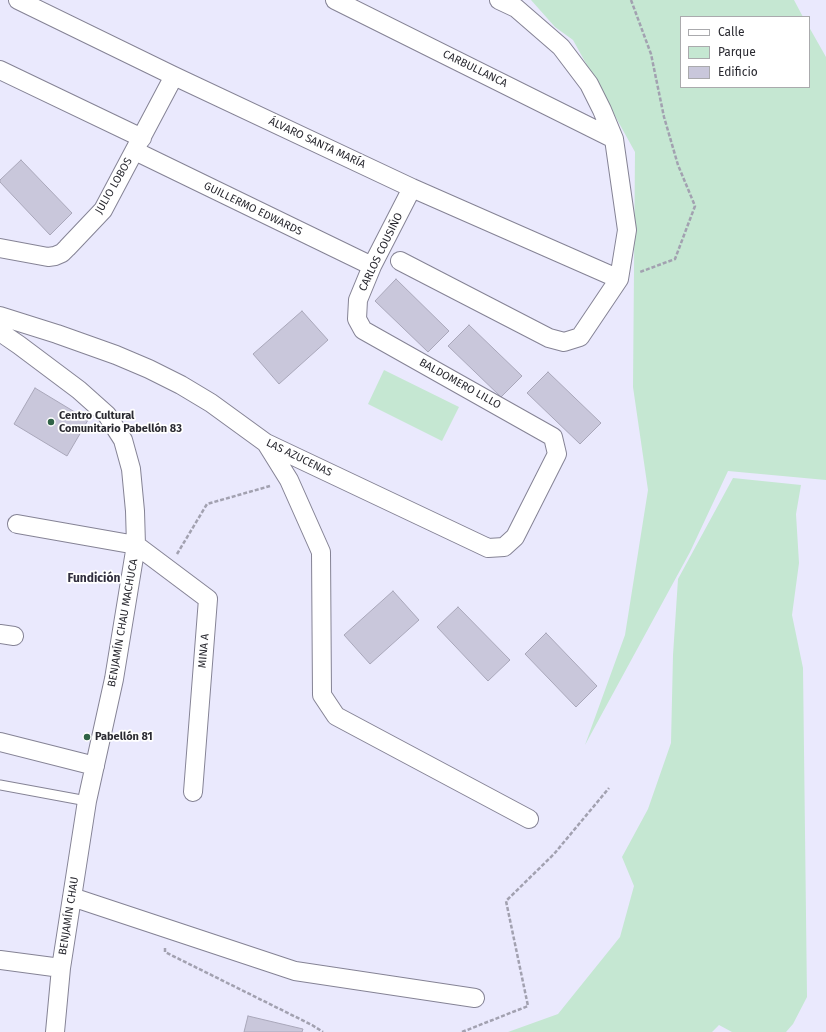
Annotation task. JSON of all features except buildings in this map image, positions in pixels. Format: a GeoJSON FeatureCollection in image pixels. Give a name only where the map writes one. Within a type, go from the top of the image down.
{"type":"FeatureCollection","features":[{"type":"Feature","properties":{"kind":"street","name":"ÁLVARO SANTA MARÍA"},"geometry":{"type":"LineString","coordinates":[[18,0],[41,5],[174,76],[412,188],[619,280]]}},
{"type":"Feature","properties":{"kind":"street","name":"CARBULLANCA"},"geometry":{"type":"LineString","coordinates":[[335,0],[614,139]]}},
{"type":"Feature","properties":{"kind":"street"},"geometry":{"type":"LineString","coordinates":[[400,261],[549,338],[564,342],[580,337],[619,280],[627,230],[614,139],[602,110],[589,84],[562,47],[516,8],[499,0]]}},
{"type":"Feature","properties":{"kind":"street","name":"GUILLERMO EDWARDS"},"geometry":{"type":"LineString","coordinates":[[0,70],[372,266]]}},
{"type":"Feature","properties":{"kind":"street","name":"JULIO LOBOS"},"geometry":{"type":"LineString","coordinates":[[0,248],[48,257],[62,253],[103,210],[174,76]]}},
{"type":"Feature","properties":{"kind":"street","name":"CARLOS COUSIÑO"},"geometry":{"type":"LineString","coordinates":[[357,319],[358,300],[372,266],[412,188]]}},
{"type":"Feature","properties":{"kind":"street","name":"LAS AZUCENAS"},"geometry":{"type":"LineString","coordinates":[[0,316],[57,334],[116,355],[149,369],[181,385],[211,403],[266,443],[488,548],[504,547],[515,537],[557,454]]}},
{"type":"Feature","properties":{"kind":"street","name":"BALDOMERO LILLO"},"geometry":{"type":"LineString","coordinates":[[357,319],[363,330],[553,437],[557,454]]}},
{"type":"Feature","properties":{"kind":"street","name":"BENJAMÍN CHAU MACHUCA"},"geometry":{"type":"LineString","coordinates":[[0,332],[79,390],[107,415],[123,440],[130,469],[135,511],[136,546],[114,680],[87,801]]}},
{"type":"Feature","properties":{"kind":"street"},"geometry":{"type":"LineString","coordinates":[[266,443],[290,480],[321,552],[322,695],[336,716],[529,818]]}},
{"type":"Feature","properties":{"kind":"street"},"geometry":{"type":"LineString","coordinates":[[17,524],[136,546]]}},
{"type":"Feature","properties":{"kind":"street","name":"MINA A"},"geometry":{"type":"LineString","coordinates":[[136,546],[208,599],[193,792]]}},
{"type":"Feature","properties":{"kind":"street"},"geometry":{"type":"LineString","coordinates":[[0,742],[95,766]]}},
{"type":"Feature","properties":{"kind":"street","name":"BENJAMÍN CHAU"},"geometry":{"type":"LineString","coordinates":[[55,1032],[61,968],[87,801]]}},
{"type":"Feature","properties":{"kind":"street"},"geometry":{"type":"LineString","coordinates":[[72,896],[295,971],[475,998]]}},
{"type":"Feature","properties":{"kind":"street"},"geometry":{"type":"LineString","coordinates":[[0,960],[61,968]]}},
{"type":"Feature","properties":{"kind":"lane"},"geometry":{"type":"LineString","coordinates":[[0,785],[87,801]]}},
{"type":"Feature","properties":{"kind":"path"},"geometry":{"type":"LineString","coordinates":[[619,280],[675,259],[695,206],[678,165],[664,117],[651,54],[631,0]]}},
{"type":"Feature","properties":{"kind":"path"},"geometry":{"type":"LineString","coordinates":[[181,548],[207,504],[290,480]]}},
{"type":"Feature","properties":{"kind":"path"},"geometry":{"type":"LineString","coordinates":[[462,1032],[528,1006],[506,900],[554,854],[609,788]]}},
{"type":"Feature","properties":{"kind":"path"},"geometry":{"type":"LineString","coordinates":[[168,928],[165,952],[312,1025],[323,1032]]}},
{"type":"Feature","properties":{"kind":"green space"},"geometry":{"type":"Polygon","coordinates":[[[531,0],[794,0],[802,16],[680,16],[680,88],[810,88],[810,29],[826,57],[826,480],[728,471],[690,552],[585,745],[625,635],[648,490],[633,387],[635,152],[573,40],[555,27],[531,0]]]}},
{"type":"Feature","properties":{"kind":"green space"},"geometry":{"type":"Polygon","coordinates":[[[384,370],[459,407],[442,441],[368,404],[384,370]]]}},
{"type":"Feature","properties":{"kind":"green space"},"geometry":{"type":"Polygon","coordinates":[[[733,478],[801,485],[796,514],[799,563],[792,615],[803,668],[807,997],[793,1024],[786,1032],[732,1032],[719,1025],[712,1032],[508,1032],[558,1014],[620,937],[634,886],[622,857],[648,809],[671,743],[673,655],[678,579],[733,478]]]}},
{"type":"Feature","properties":{"kind":"place","name":"Centro Cultural Comunitario Pabellón 83"},"geometry":{"type":"Point","coordinates":[51,422]}},
{"type":"Feature","properties":{"kind":"place","name":"Pabellón 81"},"geometry":{"type":"Point","coordinates":[87,737]}},
{"type":"Feature","properties":{"kind":"district","name":"Fundición"},"geometry":{"type":"Point","coordinates":[94,579]}}]}
